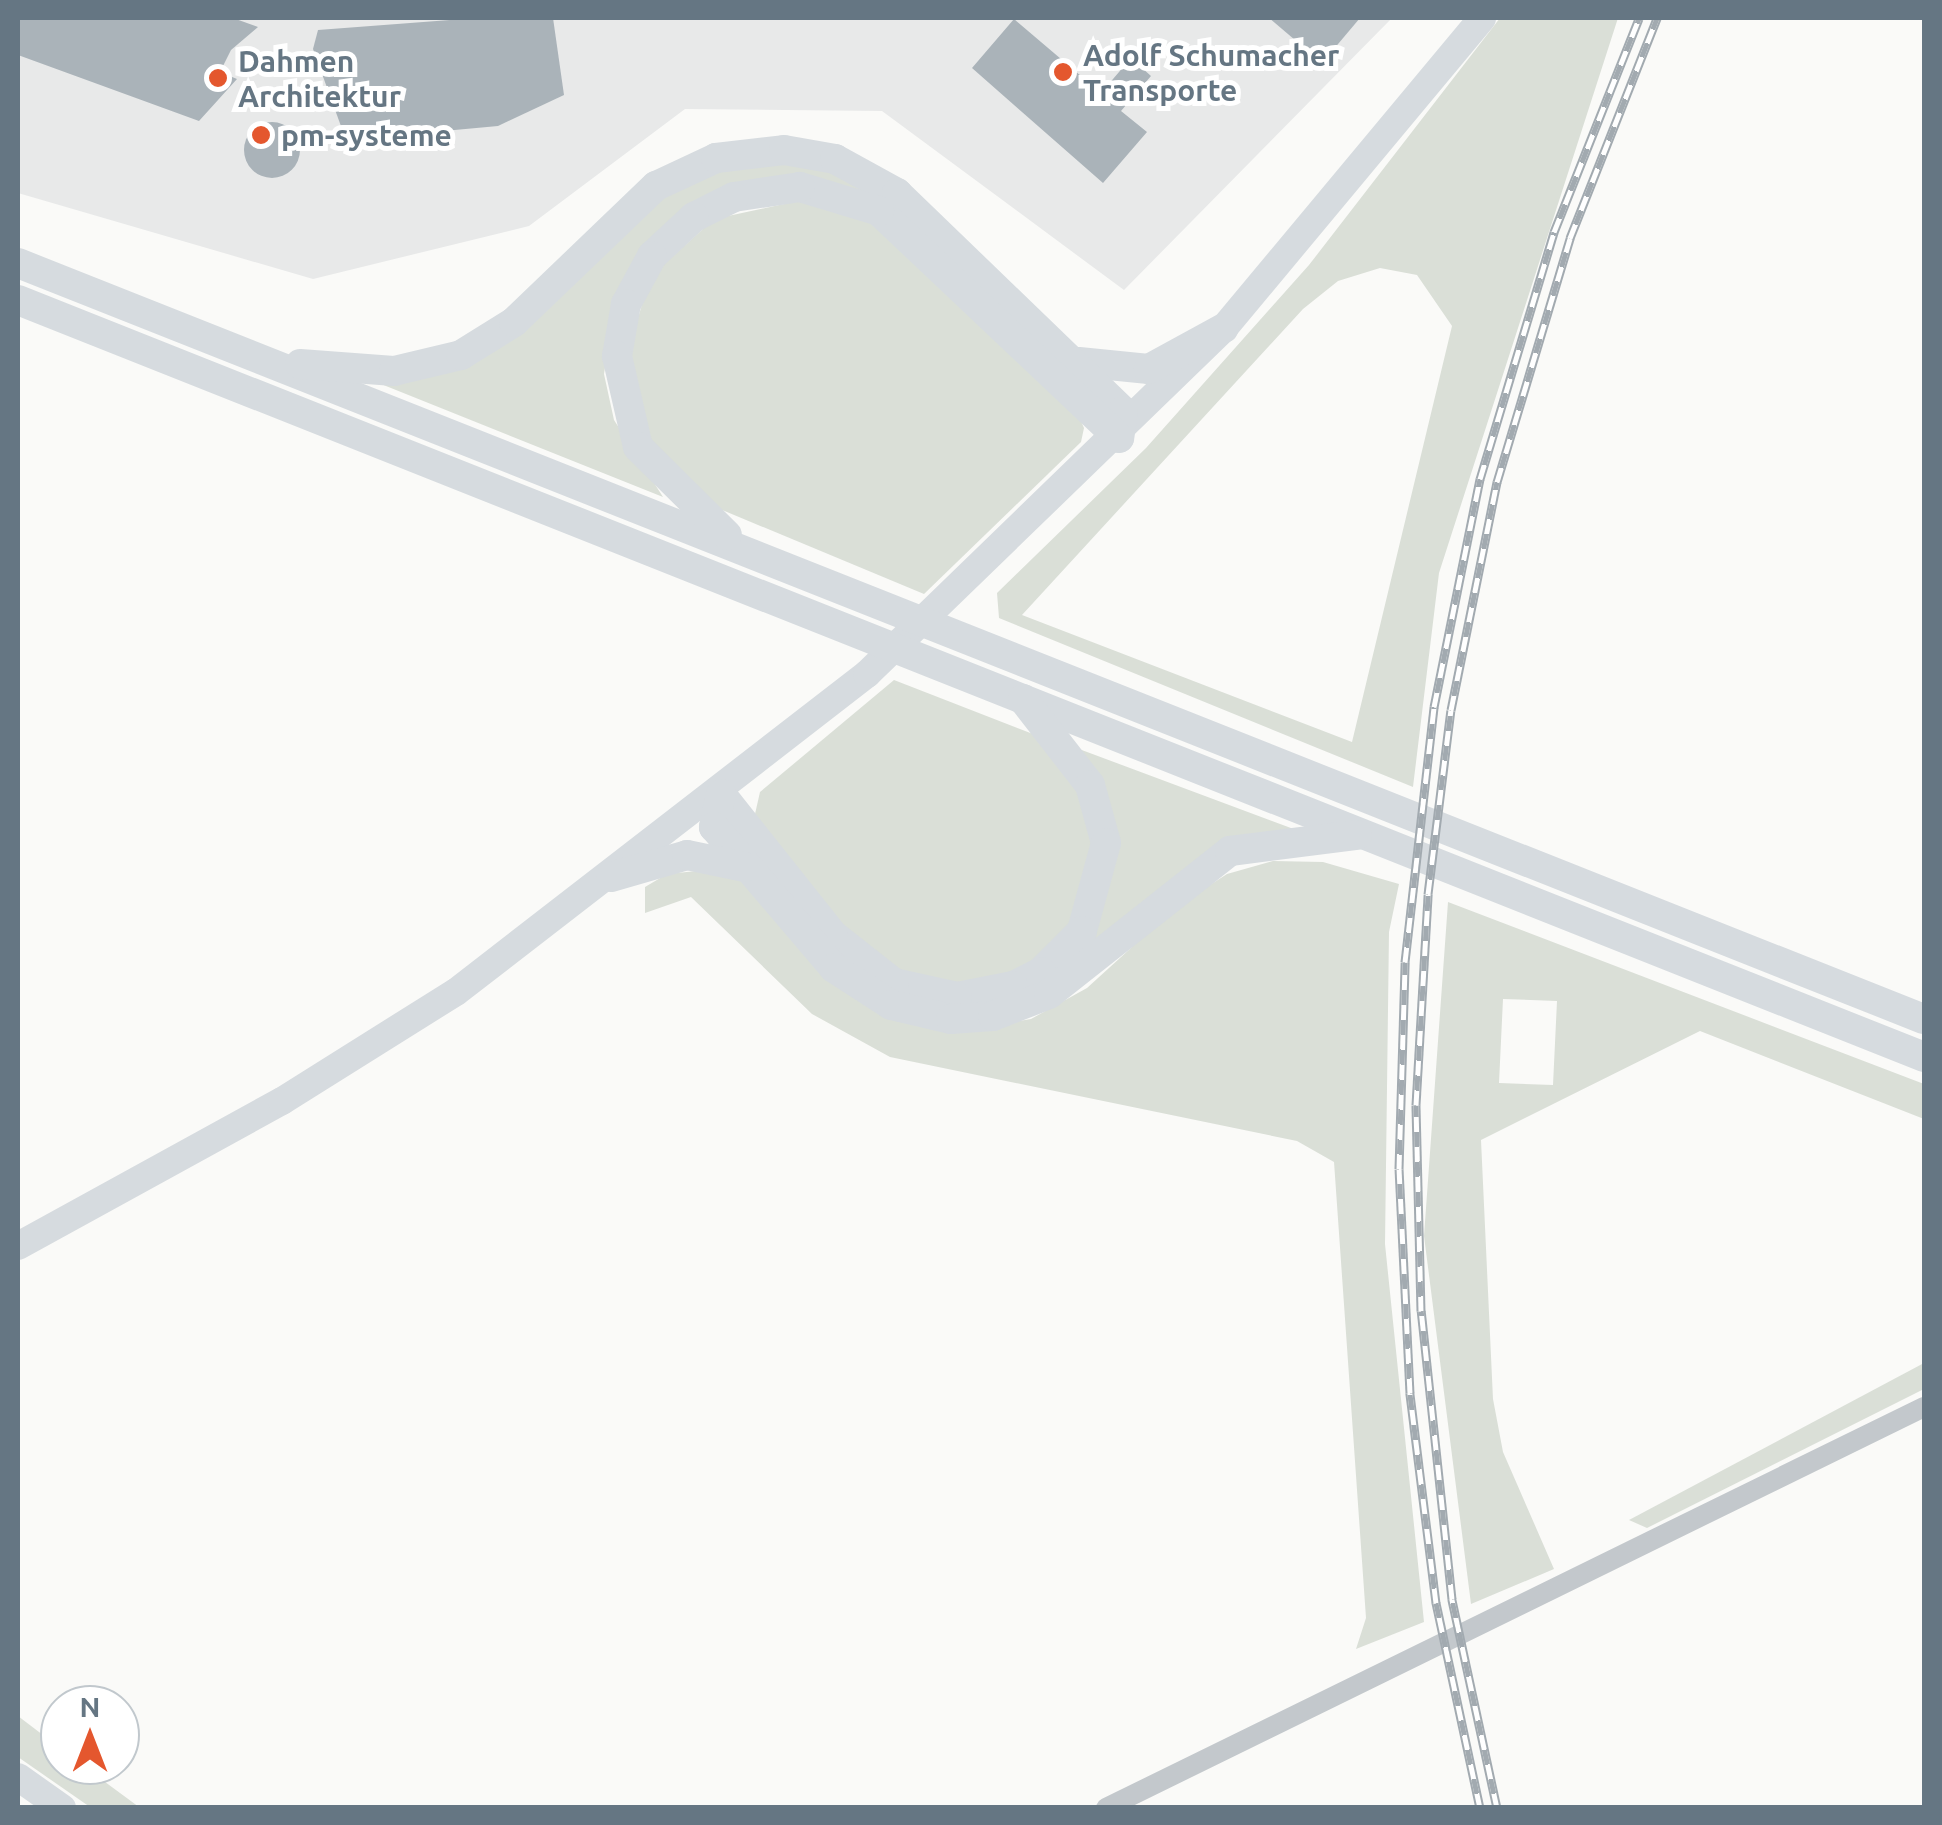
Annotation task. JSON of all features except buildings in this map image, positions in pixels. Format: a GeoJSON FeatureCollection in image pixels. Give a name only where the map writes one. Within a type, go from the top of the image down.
{"type":"FeatureCollection","features":[{"type":"Feature","properties":{"kind":"highway"},"geometry":{"type":"LineString","coordinates":[[267,362],[394,370],[461,355],[514,322],[656,186],[716,158],[784,150],[835,159],[898,192],[1121,404],[1118,438]]}},
{"type":"Feature","properties":{"kind":"highway"},"geometry":{"type":"LineString","coordinates":[[742,550],[650,464],[617,375],[621,320],[642,272],[679,229],[734,197],[800,187],[889,218],[1118,438]]}},
{"type":"Feature","properties":{"kind":"highway"},"geometry":{"type":"LineString","coordinates":[[18,263],[1924,1019]]}},
{"type":"Feature","properties":{"kind":"highway"},"geometry":{"type":"LineString","coordinates":[[18,300],[1924,1057]]}},
{"type":"Feature","properties":{"kind":"highway"},"geometry":{"type":"LineString","coordinates":[[1078,362],[1149,369],[1224,328]]}},
{"type":"Feature","properties":{"kind":"highway"},"geometry":{"type":"LineString","coordinates":[[721,794],[864,964],[933,995],[996,992],[1041,972],[1071,945],[1104,862],[1090,786],[1023,699]]}},
{"type":"Feature","properties":{"kind":"highway"},"geometry":{"type":"LineString","coordinates":[[721,794],[714,826],[745,867],[856,985],[909,1012],[972,1019],[1058,988],[1230,852],[1365,834]]}},
{"type":"Feature","properties":{"kind":"highway"},"geometry":{"type":"LineString","coordinates":[[612,877],[687,854],[745,867]]}},
{"type":"Feature","properties":{"kind":"main road"},"geometry":{"type":"LineString","coordinates":[[18,1246],[282,1102],[456,992],[721,794],[913,634],[1118,438],[1224,328],[1482,18]]}},
{"type":"Feature","properties":{"kind":"main road"},"geometry":{"type":"LineString","coordinates":[[18,1777],[62,1808]]}},
{"type":"Feature","properties":{"kind":"street"},"geometry":{"type":"LineString","coordinates":[[1106,1808],[1924,1407]]}},
{"type":"Feature","properties":{"kind":"shaded area"},"geometry":{"type":"Polygon","coordinates":[[[18,18],[1392,18],[1124,290],[882,111],[685,109],[529,226],[313,279],[18,193],[18,18]]]}},
{"type":"Feature","properties":{"kind":"shaded area"},"geometry":{"type":"Polygon","coordinates":[[[1500,18],[1618,18],[1439,573],[1413,787],[999,618],[997,593],[1146,448],[1309,265],[1500,18]],[[1380,268],[1338,281],[1303,309],[1022,615],[1352,742],[1452,326],[1417,275],[1380,268]]]}},
{"type":"Feature","properties":{"kind":"shaded area"},"geometry":{"type":"Polygon","coordinates":[[[802,156],[885,191],[938,238],[850,187],[701,201],[616,297],[604,374],[614,420],[663,497],[376,382],[461,362],[640,207],[716,165],[802,156]]]}},
{"type":"Feature","properties":{"kind":"shaded area"},"geometry":{"type":"Polygon","coordinates":[[[798,201],[879,224],[1076,410],[1084,428],[1081,442],[924,594],[703,502],[647,441],[629,349],[650,277],[714,219],[798,201]]]}},
{"type":"Feature","properties":{"kind":"shaded area"},"geometry":{"type":"Polygon","coordinates":[[[894,680],[1033,734],[1089,804],[1094,888],[1049,952],[993,984],[921,983],[861,951],[755,814],[760,792],[894,680]]]}},
{"type":"Feature","properties":{"kind":"shaded area"},"geometry":{"type":"Polygon","coordinates":[[[1071,746],[1299,831],[1216,851],[1075,969],[1025,998],[967,1013],[912,1005],[851,974],[753,864],[760,859],[829,941],[890,988],[954,1005],[1018,992],[1076,950],[1111,874],[1110,820],[1071,746]]]}},
{"type":"Feature","properties":{"kind":"shaded area"},"geometry":{"type":"Polygon","coordinates":[[[1273,861],[1323,862],[1399,884],[1389,932],[1385,1244],[1424,1622],[1356,1649],[1366,1618],[1334,1162],[1297,1141],[890,1057],[812,1014],[691,897],[645,913],[645,887],[667,874],[726,868],[975,1028],[1031,1019],[1087,988],[1176,907],[1227,874],[1273,861]]]}},
{"type":"Feature","properties":{"kind":"shaded area"},"geometry":{"type":"Polygon","coordinates":[[[1448,902],[1924,1084],[1924,1119],[1700,1031],[1481,1140],[1493,1399],[1503,1452],[1554,1569],[1471,1604],[1424,1236],[1448,902]],[[1503,999],[1499,1083],[1553,1085],[1557,1001],[1503,999]]]}},
{"type":"Feature","properties":{"kind":"shaded area"},"geometry":{"type":"Polygon","coordinates":[[[1924,1363],[1924,1389],[1647,1528],[1629,1520],[1924,1363]]]}},
{"type":"Feature","properties":{"kind":"shaded area"},"geometry":{"type":"Polygon","coordinates":[[[18,1716],[40,1733],[40,1772],[18,1757],[18,1716]]]}},
{"type":"Feature","properties":{"kind":"shaded area"},"geometry":{"type":"Polygon","coordinates":[[[58,1785],[109,1785],[139,1807],[90,1807],[58,1785]]]}},
{"type":"Feature","properties":{"kind":"railway"},"geometry":{"type":"LineString","coordinates":[[1480,1808],[1436,1603],[1410,1393],[1399,1169],[1405,962],[1434,707],[1480,479],[1554,232],[1639,18]]}},
{"type":"Feature","properties":{"kind":"railway"},"geometry":{"type":"LineString","coordinates":[[1497,1808],[1452,1599],[1421,1311],[1416,1105],[1428,894],[1451,710],[1497,482],[1570,238],[1657,18]]}},
{"type":"Feature","properties":{"kind":"place","name":"Adolf Schumacher Transporte"},"geometry":{"type":"Point","coordinates":[1063,72]}},
{"type":"Feature","properties":{"kind":"place","name":"Dahmen Architektur"},"geometry":{"type":"Point","coordinates":[218,78]}},
{"type":"Feature","properties":{"kind":"place","name":"pm-systeme"},"geometry":{"type":"Point","coordinates":[261,135]}}]}
